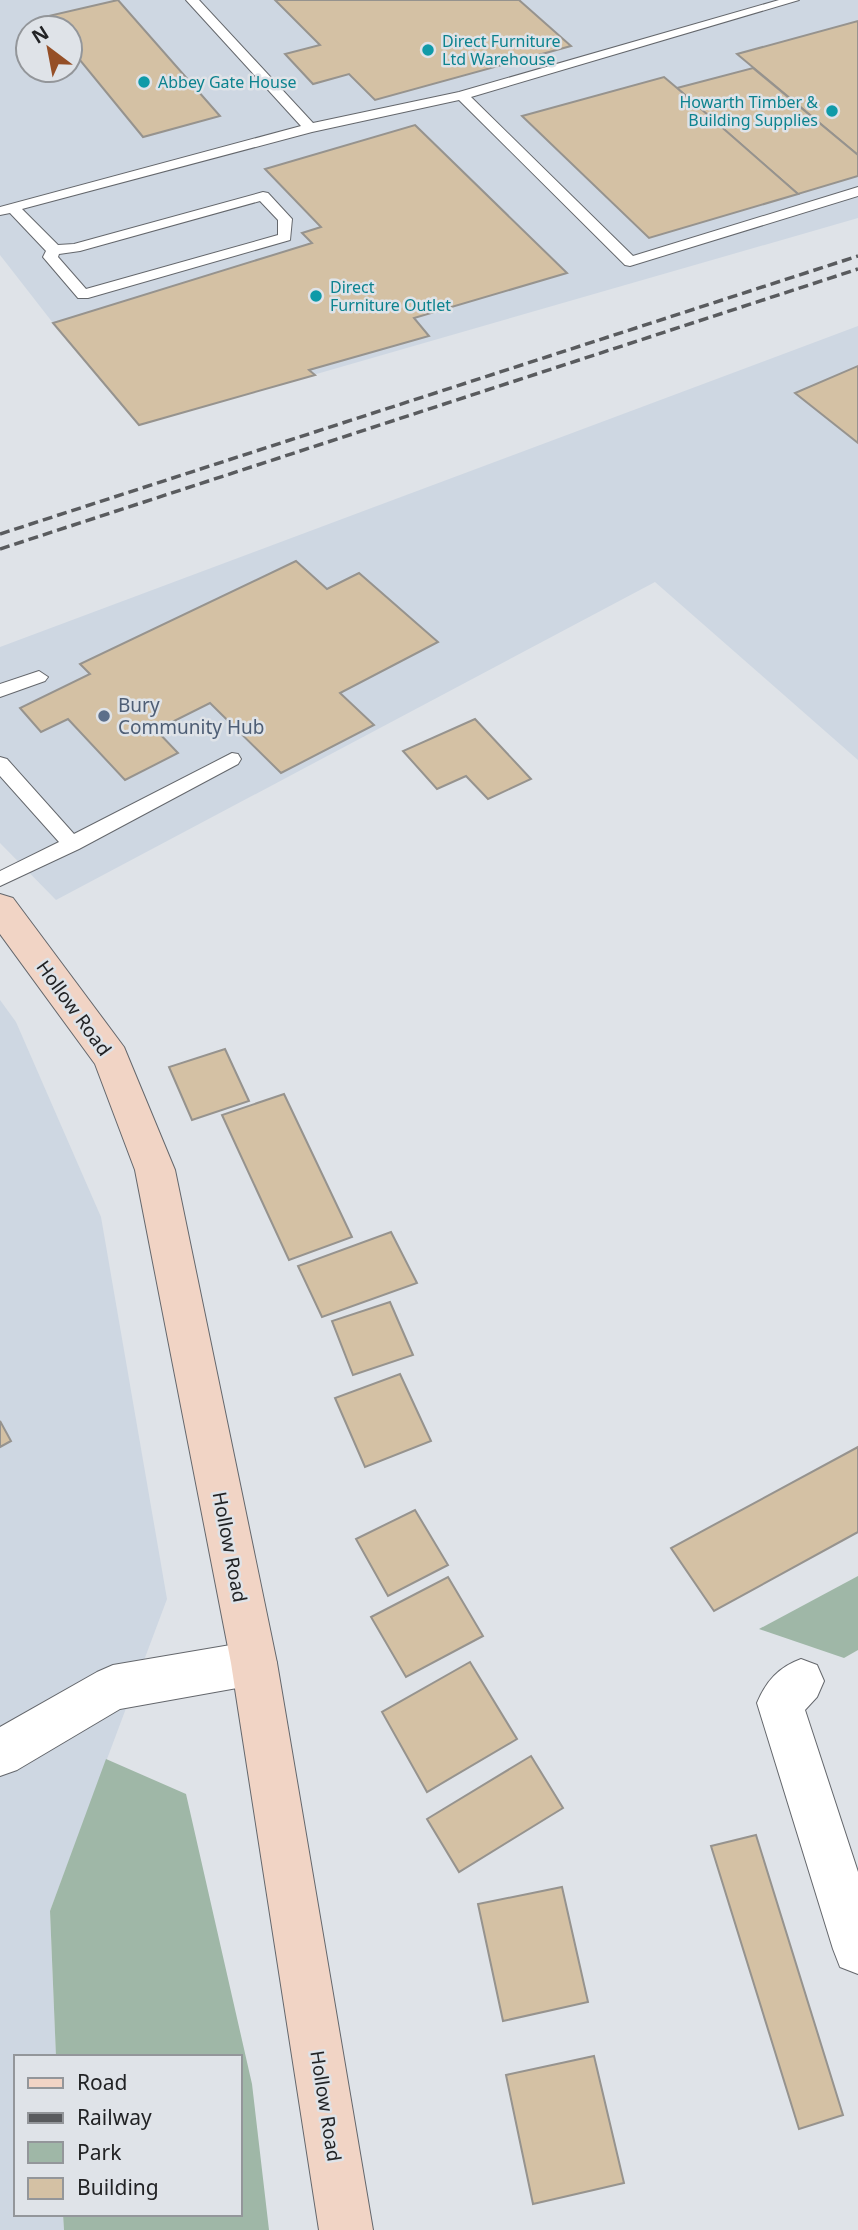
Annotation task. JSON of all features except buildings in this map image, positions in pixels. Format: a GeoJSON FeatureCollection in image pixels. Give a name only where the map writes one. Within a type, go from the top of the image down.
{"type":"FeatureCollection","features":[{"type":"Feature","properties":{"kind":"street","name":"Hollow Road"},"geometry":{"type":"LineString","coordinates":[[0,907],[111,1058],[155,1170],[254,1663],[346,2230]]}},
{"type":"Feature","properties":{"kind":"street"},"geometry":{"type":"LineString","coordinates":[[0,1754],[113,1688],[254,1663]]}},
{"type":"Feature","properties":{"kind":"street"},"geometry":{"type":"LineString","coordinates":[[801,1681],[780,1703],[858,1950]]}},
{"type":"Feature","properties":{"kind":"lane"},"geometry":{"type":"LineString","coordinates":[[192,0],[310,128]]}},
{"type":"Feature","properties":{"kind":"lane"},"geometry":{"type":"LineString","coordinates":[[6,210],[310,128],[462,95],[793,0]]}},
{"type":"Feature","properties":{"kind":"lane"},"geometry":{"type":"LineString","coordinates":[[462,95],[630,262],[858,191]]}},
{"type":"Feature","properties":{"kind":"lane"},"geometry":{"type":"LineString","coordinates":[[6,210],[54,250],[75,248],[263,196],[285,219],[285,237],[83,295],[50,257],[54,250]]}},
{"type":"Feature","properties":{"kind":"lane"},"geometry":{"type":"LineString","coordinates":[[0,691],[39,677]]}},
{"type":"Feature","properties":{"kind":"lane"},"geometry":{"type":"LineString","coordinates":[[0,879],[232,759]]}},
{"type":"Feature","properties":{"kind":"lane"},"geometry":{"type":"LineString","coordinates":[[0,764],[72,844]]}},
{"type":"Feature","properties":{"kind":"shaded area"},"geometry":{"type":"Polygon","coordinates":[[[0,0],[858,0],[858,218],[139,425],[0,255],[0,0]]]}},
{"type":"Feature","properties":{"kind":"shaded area"},"geometry":{"type":"Polygon","coordinates":[[[858,326],[858,760],[655,582],[56,900],[0,843],[0,647],[858,326]]]}},
{"type":"Feature","properties":{"kind":"shaded area"},"geometry":{"type":"Polygon","coordinates":[[[0,1000],[16,1022],[101,1217],[167,1599],[50,1911],[56,2055],[14,2055],[14,2216],[63,2216],[64,2230],[0,2230],[0,1000]]]}},
{"type":"Feature","properties":{"kind":"green space"},"geometry":{"type":"Polygon","coordinates":[[[858,1576],[858,1650],[844,1658],[759,1629],[858,1576]]]}},
{"type":"Feature","properties":{"kind":"green space"},"geometry":{"type":"Polygon","coordinates":[[[106,1759],[186,1794],[252,2084],[269,2230],[64,2230],[63,2216],[242,2216],[242,2055],[56,2055],[50,1911],[106,1759]]]}},
{"type":"Feature","properties":{"kind":"railway"},"geometry":{"type":"LineString","coordinates":[[0,534],[858,256]]}},
{"type":"Feature","properties":{"kind":"railway"},"geometry":{"type":"LineString","coordinates":[[0,549],[858,269]]}},
{"type":"Feature","properties":{"kind":"place","name":"Direct Furniture Ltd Warehouse"},"geometry":{"type":"Point","coordinates":[428,50]}},
{"type":"Feature","properties":{"kind":"place","name":"Abbey Gate House"},"geometry":{"type":"Point","coordinates":[144,82]}},
{"type":"Feature","properties":{"kind":"place","name":"Howarth Timber & Building Supplies"},"geometry":{"type":"Point","coordinates":[832,111]}},
{"type":"Feature","properties":{"kind":"place","name":"Direct Furniture Outlet"},"geometry":{"type":"Point","coordinates":[316,296]}},
{"type":"Feature","properties":{"kind":"place","name":"Bury Community Hub"},"geometry":{"type":"Point","coordinates":[104,716]}}]}
